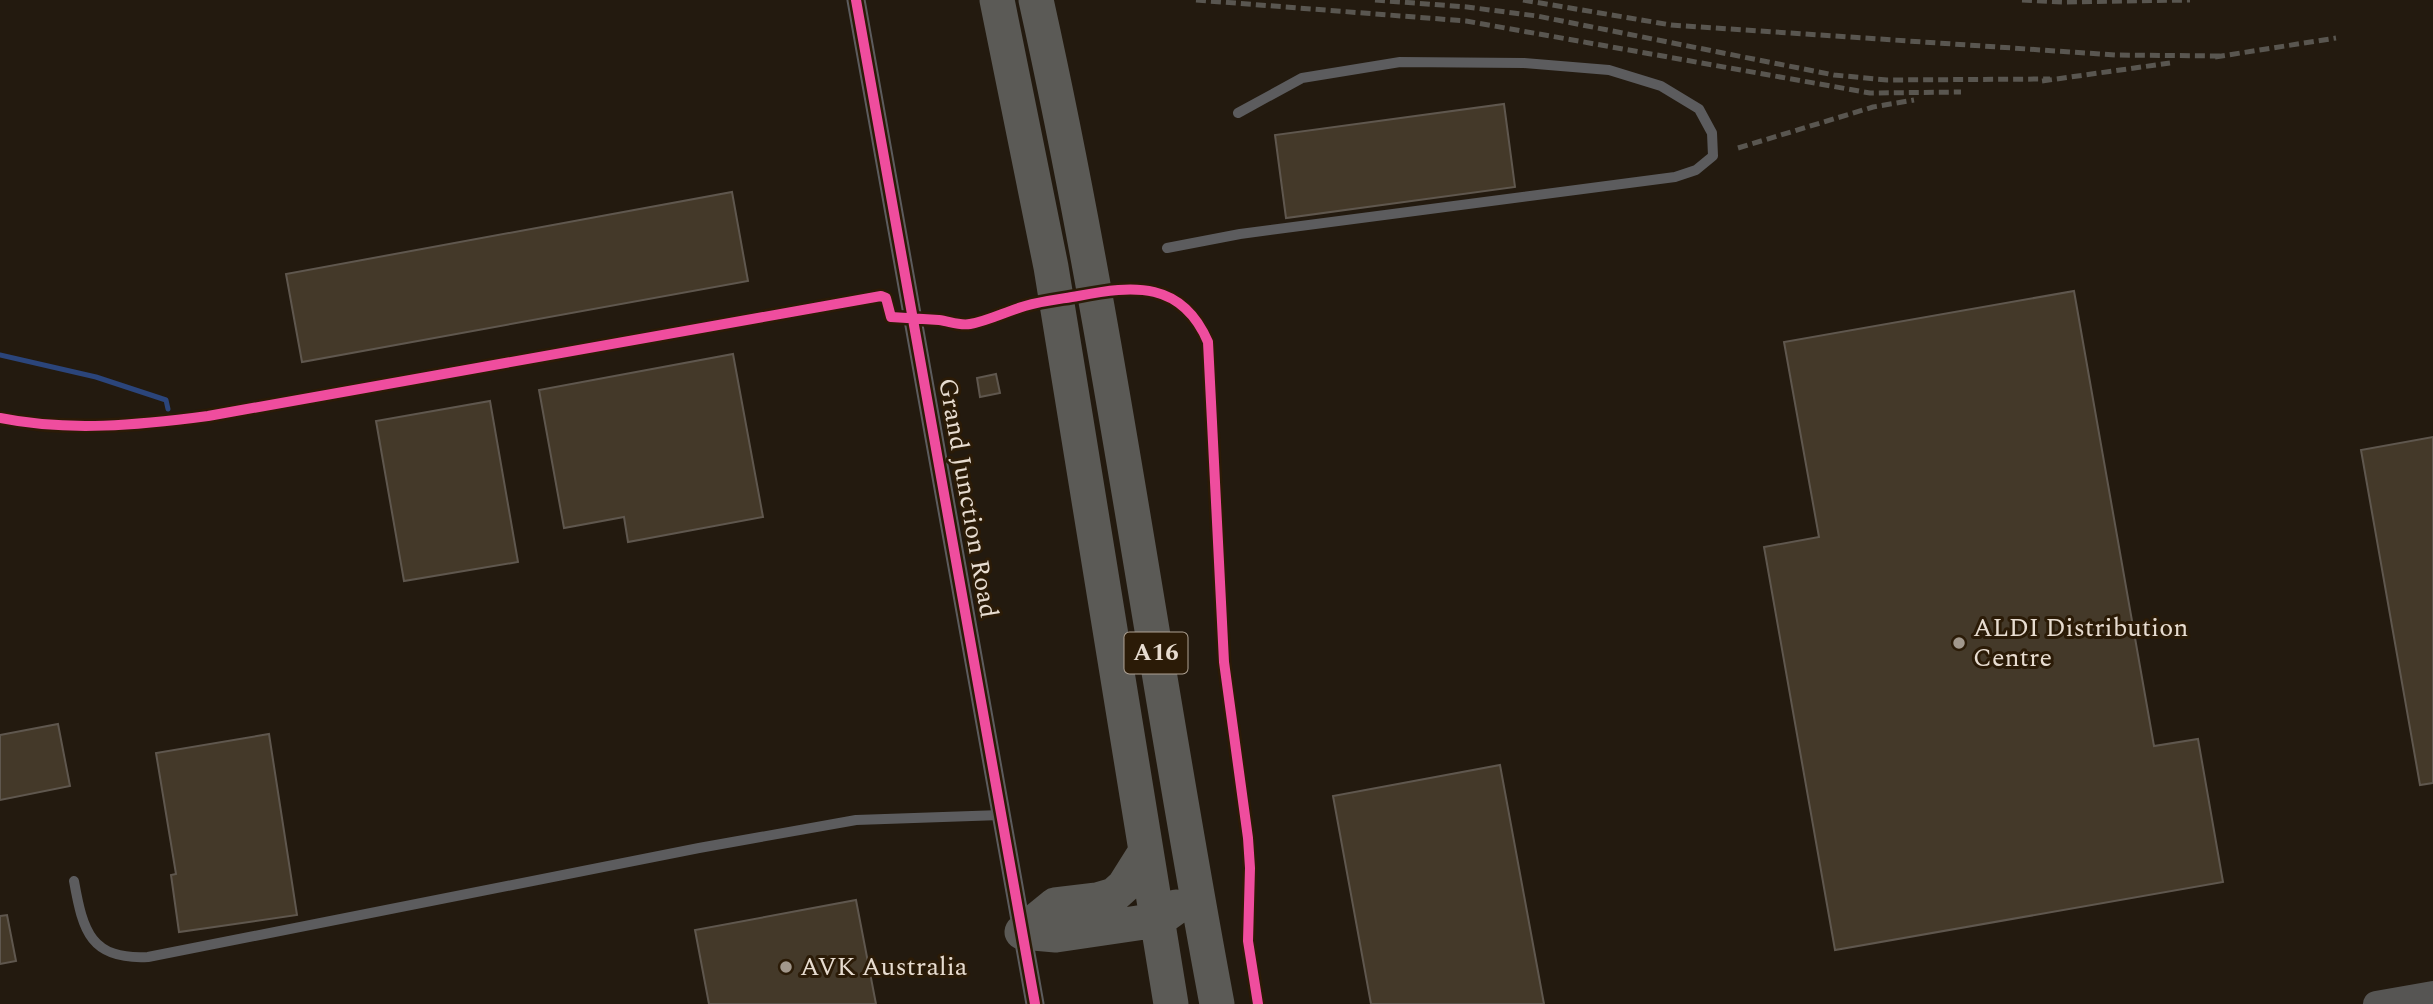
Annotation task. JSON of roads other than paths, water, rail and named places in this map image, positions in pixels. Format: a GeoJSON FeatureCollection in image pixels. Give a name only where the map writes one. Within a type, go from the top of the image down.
{"type":"FeatureCollection","features":[{"type":"Feature","properties":{"kind":"highway","name":"A16"},"geometry":{"type":"LineString","coordinates":[[997,0],[1051,267],[1171,1004]]}},
{"type":"Feature","properties":{"kind":"highway","name":"A16"},"geometry":{"type":"LineString","coordinates":[[1036,0],[1097,302],[1217,1004]]}},
{"type":"Feature","properties":{"kind":"highway"},"geometry":{"type":"LineString","coordinates":[[1022,932],[1055,905],[1114,895],[1124,886],[1146,851]]}},
{"type":"Feature","properties":{"kind":"highway"},"geometry":{"type":"LineString","coordinates":[[1022,932],[1056,935],[1158,920],[1179,906],[1193,873]]}},
{"type":"Feature","properties":{"kind":"street","name":"Grand Junction Road"},"geometry":{"type":"LineString","coordinates":[[856,0],[1035,1004]]}},
{"type":"Feature","properties":{"kind":"street"},"geometry":{"type":"LineString","coordinates":[[2376,1004],[2433,994]]}},
{"type":"Feature","properties":{"kind":"lane"},"geometry":{"type":"LineString","coordinates":[[1167,248],[1240,234],[1675,177],[1696,170],[1713,156],[1712,134],[1699,109],[1661,86],[1609,70],[1524,63],[1400,62],[1302,78],[1238,113]]}},
{"type":"Feature","properties":{"kind":"lane"},"geometry":{"type":"LineString","coordinates":[[75,881],[79,908],[91,936],[102,951],[128,958],[148,957],[699,848],[856,820],[1001,815]]}},
{"type":"Feature","properties":{"kind":"waterway"},"geometry":{"type":"LineString","coordinates":[[0,355],[96,377],[166,400],[168,409]]}},
{"type":"Feature","properties":{"kind":"railway"},"geometry":{"type":"LineString","coordinates":[[1196,0],[1466,21],[1870,93],[1961,92]]}},
{"type":"Feature","properties":{"kind":"railway"},"geometry":{"type":"LineString","coordinates":[[1375,0],[1537,16],[1834,75],[1887,80],[2050,79]]}},
{"type":"Feature","properties":{"kind":"railway"},"geometry":{"type":"LineString","coordinates":[[1523,0],[1671,25],[2116,55],[2223,56]]}},
{"type":"Feature","properties":{"kind":"railway"},"geometry":{"type":"LineString","coordinates":[[2022,0],[2190,0]]}},
{"type":"Feature","properties":{"kind":"railway"},"geometry":{"type":"LineString","coordinates":[[2215,57],[2336,38]]}},
{"type":"Feature","properties":{"kind":"railway"},"geometry":{"type":"LineString","coordinates":[[2042,81],[2170,63]]}},
{"type":"Feature","properties":{"kind":"railway"},"geometry":{"type":"LineString","coordinates":[[1738,148],[1873,107],[1914,100]]}},
{"type":"Feature","properties":{"kind":"place","name":"ALDI Distribution Centre"},"geometry":{"type":"Point","coordinates":[1959,643]}},
{"type":"Feature","properties":{"kind":"place","name":"AVK Australia"},"geometry":{"type":"Point","coordinates":[786,967]}}]}
